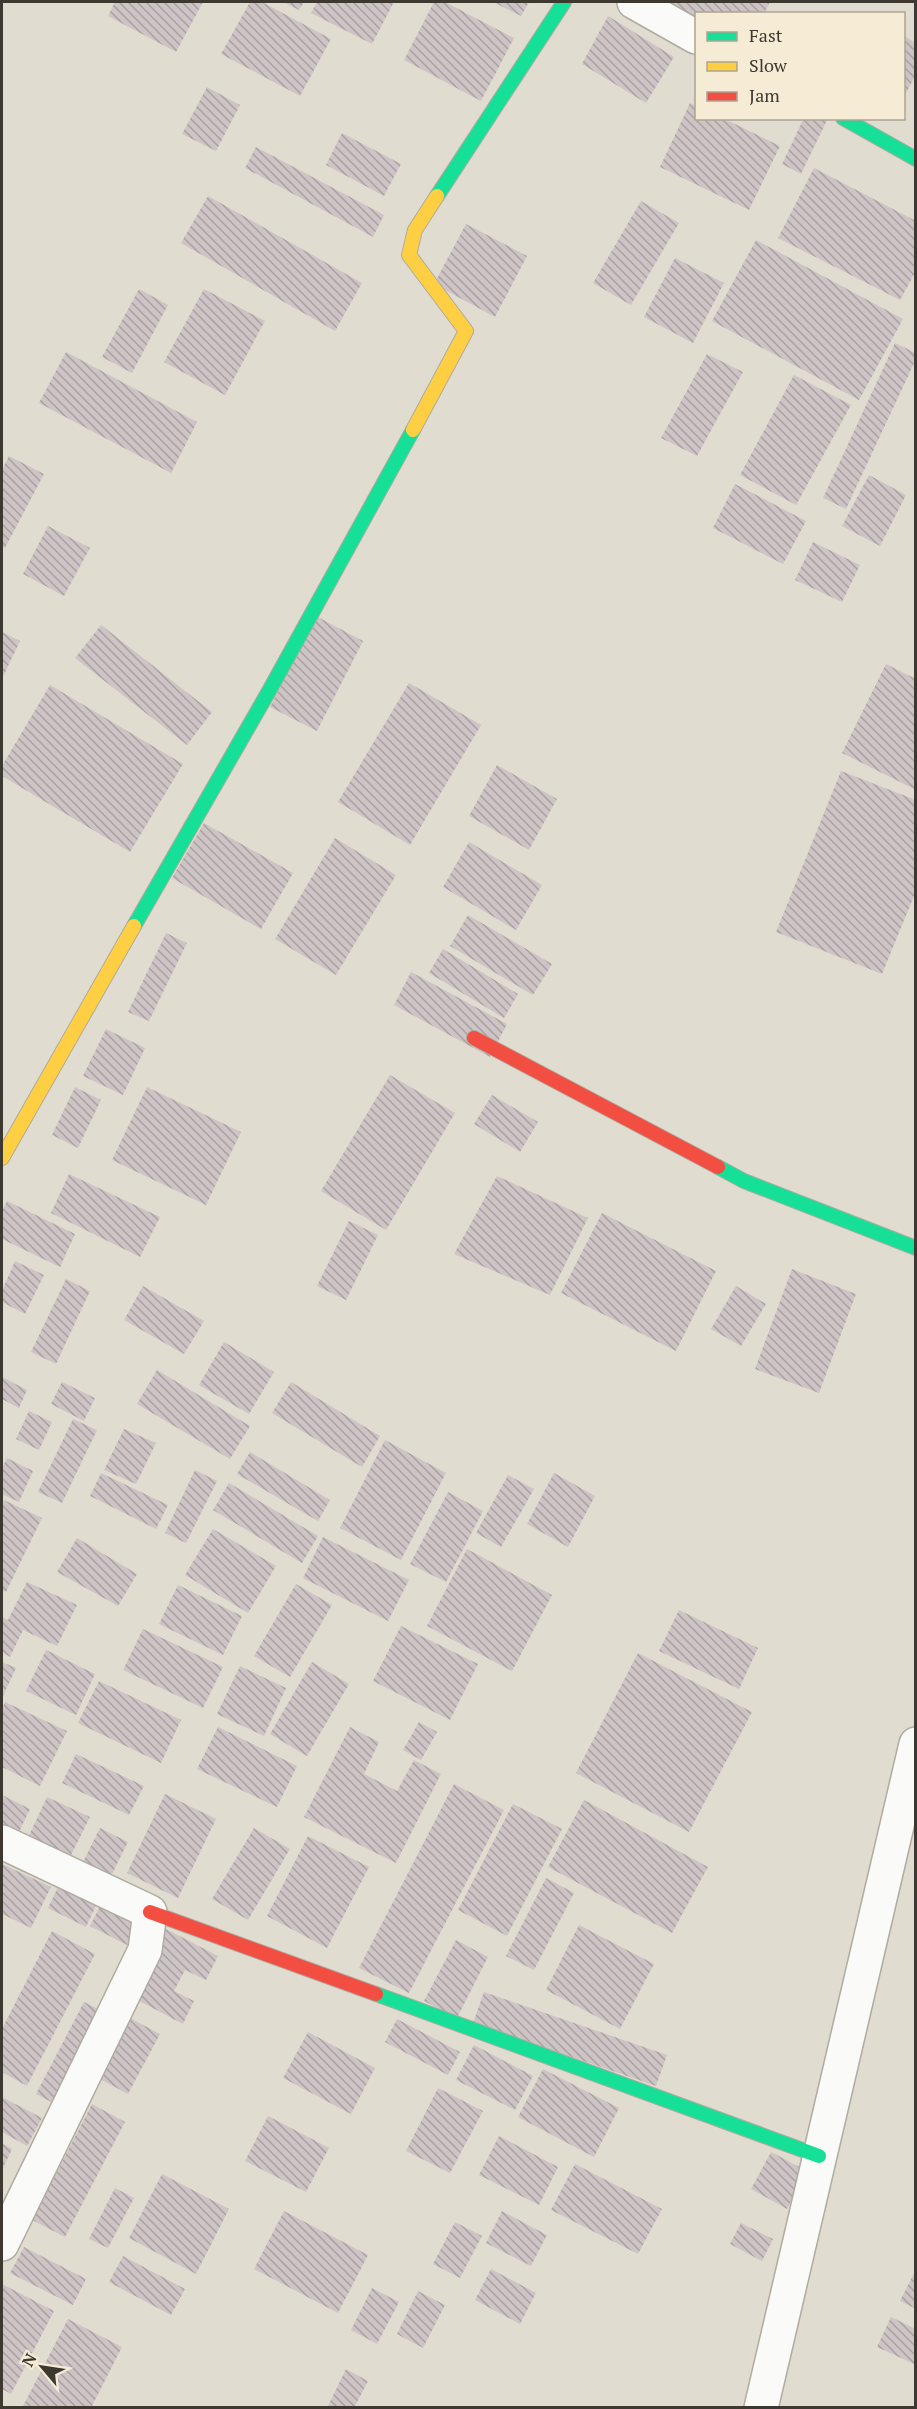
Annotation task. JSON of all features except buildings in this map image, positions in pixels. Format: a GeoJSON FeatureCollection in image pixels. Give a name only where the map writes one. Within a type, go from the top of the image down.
{"type":"FeatureCollection","features":[{"type":"Feature","properties":{"kind":"street"},"geometry":{"type":"LineString","coordinates":[[2,1158],[269,691],[455,354],[466,331],[424,280],[409,255],[415,230],[564,2]]}},
{"type":"Feature","properties":{"kind":"street"},"geometry":{"type":"LineString","coordinates":[[633,2],[695,36]]}},
{"type":"Feature","properties":{"kind":"street"},"geometry":{"type":"LineString","coordinates":[[847,120],[915,159]]}},
{"type":"Feature","properties":{"kind":"street"},"geometry":{"type":"LineString","coordinates":[[474,1038],[744,1180],[915,1248]]}},
{"type":"Feature","properties":{"kind":"street"},"geometry":{"type":"LineString","coordinates":[[761,2408],[915,1744]]}},
{"type":"Feature","properties":{"kind":"street"},"geometry":{"type":"LineString","coordinates":[[2,1842],[150,1912],[819,2156]]}},
{"type":"Feature","properties":{"kind":"street"},"geometry":{"type":"LineString","coordinates":[[2,2244],[145,1950],[150,1912]]}},
{"type":"Feature","properties":{"kind":"traffic: fast"},"geometry":{"type":"LineString","coordinates":[[437,196],[564,2]]}},
{"type":"Feature","properties":{"kind":"traffic: fast"},"geometry":{"type":"LineString","coordinates":[[847,120],[916,159]]}},
{"type":"Feature","properties":{"kind":"traffic: fast"},"geometry":{"type":"LineString","coordinates":[[134,926],[269,691],[413,430]]}},
{"type":"Feature","properties":{"kind":"traffic: fast"},"geometry":{"type":"LineString","coordinates":[[718,1167],[744,1181],[916,1248]]}},
{"type":"Feature","properties":{"kind":"traffic: fast"},"geometry":{"type":"LineString","coordinates":[[376,1994],[819,2156]]}},
{"type":"Feature","properties":{"kind":"traffic: slow"},"geometry":{"type":"LineString","coordinates":[[413,430],[466,331],[409,255],[415,230],[437,196]]}},
{"type":"Feature","properties":{"kind":"traffic: slow"},"geometry":{"type":"LineString","coordinates":[[2,1158],[134,926]]}},
{"type":"Feature","properties":{"kind":"traffic: jam"},"geometry":{"type":"LineString","coordinates":[[474,1038],[718,1167]]}},
{"type":"Feature","properties":{"kind":"traffic: jam"},"geometry":{"type":"LineString","coordinates":[[150,1912],[376,1994]]}}]}
